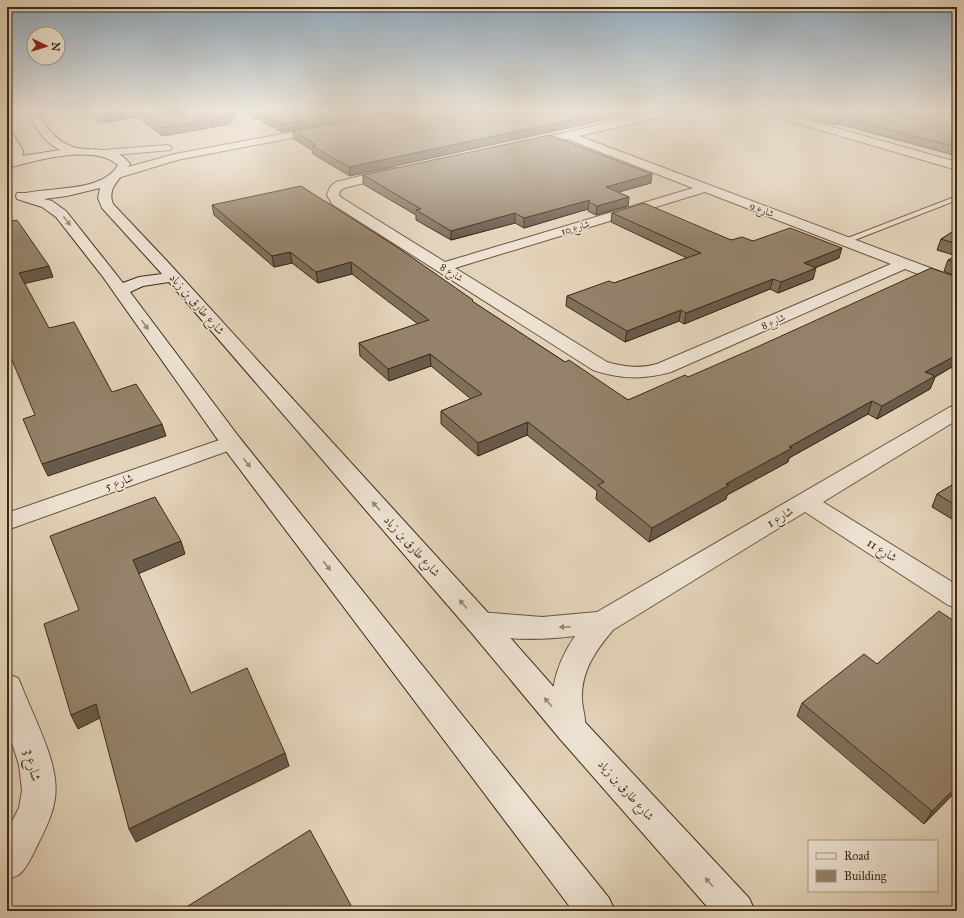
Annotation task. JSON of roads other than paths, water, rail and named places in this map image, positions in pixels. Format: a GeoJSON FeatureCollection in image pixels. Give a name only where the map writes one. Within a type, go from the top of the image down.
{"type":"FeatureCollection","features":[{"type":"Feature","properties":{"kind":"street"},"geometry":{"type":"LineString","coordinates":[[7,164],[17,155],[17,153]]}},
{"type":"Feature","properties":{"kind":"street"},"geometry":{"type":"LineString","coordinates":[[7,164],[41,155],[68,153]]}},
{"type":"Feature","properties":{"kind":"street"},"geometry":{"type":"LineString","coordinates":[[90,153],[116,157],[122,162],[123,167],[115,176]]}},
{"type":"Feature","properties":{"kind":"street"},"geometry":{"type":"LineString","coordinates":[[104,154],[117,153]]}},
{"type":"Feature","properties":{"kind":"street"},"geometry":{"type":"LineString","coordinates":[[197,153],[165,159],[115,176],[95,185],[73,191],[47,195],[16,195],[47,204],[62,214],[114,282],[231,442],[596,911]]}},
{"type":"Feature","properties":{"kind":"street","name":"شارع 9"},"geometry":{"type":"LineString","coordinates":[[613,153],[957,284]]}},
{"type":"Feature","properties":{"kind":"street"},"geometry":{"type":"LineString","coordinates":[[911,153],[957,166]]}},
{"type":"Feature","properties":{"kind":"street","name":"شارع 8"},"geometry":{"type":"LineString","coordinates":[[401,171],[340,184],[334,190],[334,197],[337,201],[600,366],[616,371],[645,373],[664,368],[904,264]]}},
{"type":"Feature","properties":{"kind":"street","name":"شارع طارق بن زياد"},"geometry":{"type":"LineString","coordinates":[[115,176],[106,188],[104,196],[106,203],[480,623],[571,729],[736,911]]}},
{"type":"Feature","properties":{"kind":"street","name":"شارع 10"},"geometry":{"type":"LineString","coordinates":[[444,267],[705,188]]}},
{"type":"Feature","properties":{"kind":"street"},"geometry":{"type":"LineString","coordinates":[[114,282],[139,282],[167,270]]}},
{"type":"Feature","properties":{"kind":"street","name":"شارع 1"},"geometry":{"type":"LineString","coordinates":[[571,729],[567,697],[572,668],[585,643],[603,622],[957,411]]}},
{"type":"Feature","properties":{"kind":"street","name":"شارع 5"},"geometry":{"type":"LineString","coordinates":[[7,522],[231,442]]}},
{"type":"Feature","properties":{"kind":"street","name":"شارع 11"},"geometry":{"type":"LineString","coordinates":[[806,502],[957,598]]}},
{"type":"Feature","properties":{"kind":"street","name":"شارع 1"},"geometry":{"type":"LineString","coordinates":[[480,623],[511,627],[542,628],[573,627],[603,622]]}},
{"type":"Feature","properties":{"kind":"street","name":"شارع 3"},"geometry":{"type":"LineString","coordinates":[[7,687],[37,770],[39,791],[34,811],[14,853],[7,862]]}},
{"type":"Feature","properties":{"kind":"lane"},"geometry":{"type":"LineString","coordinates":[[844,240],[957,198]]}}]}
